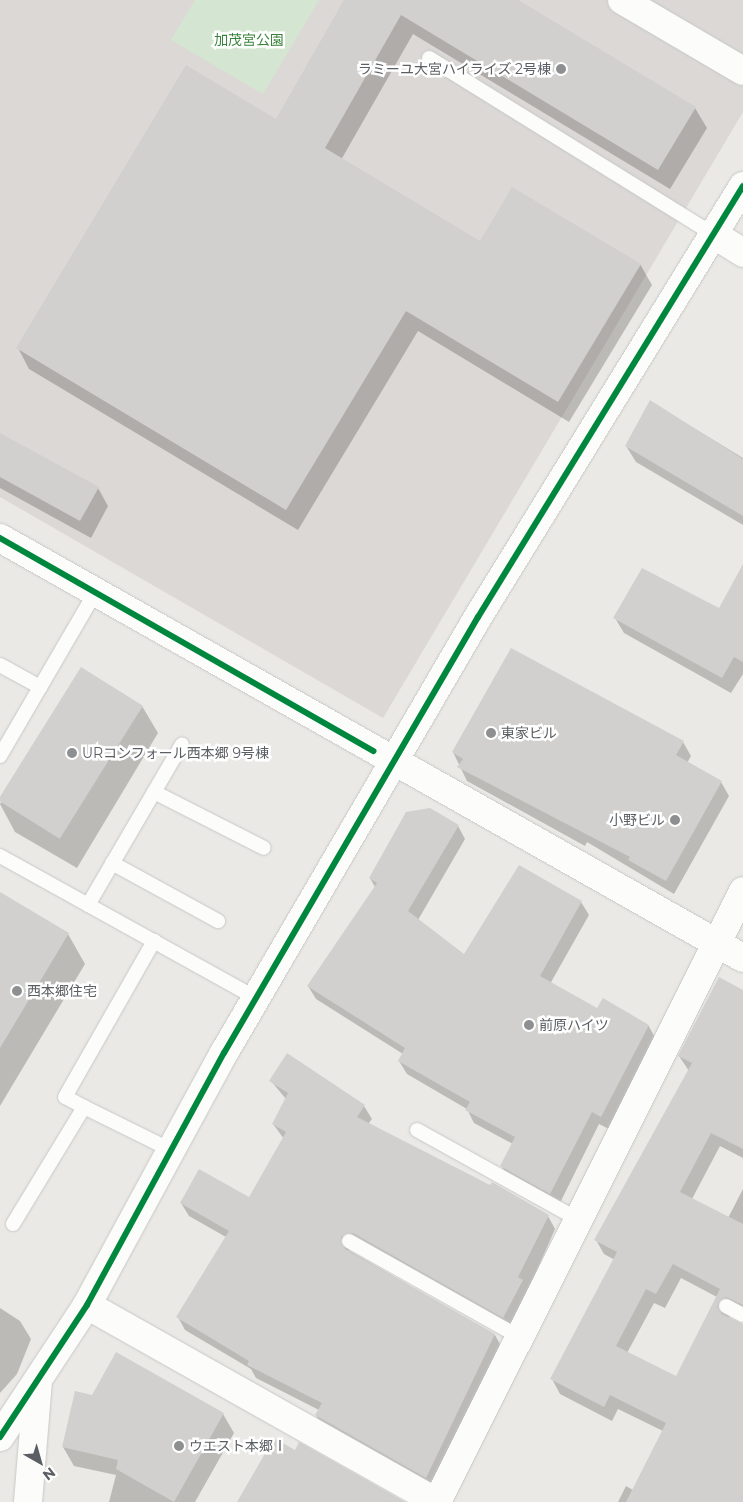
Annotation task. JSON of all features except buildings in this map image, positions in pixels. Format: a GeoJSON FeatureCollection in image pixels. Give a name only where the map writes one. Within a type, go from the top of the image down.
{"type":"FeatureCollection","features":[{"type":"Feature","properties":{"kind":"street"},"geometry":{"type":"LineString","coordinates":[[622,0],[743,71]]}},
{"type":"Feature","properties":{"kind":"street"},"geometry":{"type":"LineString","coordinates":[[0,1435],[87,1305],[256,998],[393,762],[743,186]]}},
{"type":"Feature","properties":{"kind":"street"},"geometry":{"type":"LineString","coordinates":[[713,234],[743,252]]}},
{"type":"Feature","properties":{"kind":"street"},"geometry":{"type":"LineString","coordinates":[[0,538],[393,762],[743,958]]}},
{"type":"Feature","properties":{"kind":"street"},"geometry":{"type":"LineString","coordinates":[[87,1305],[437,1502],[580,1221],[714,941],[743,891]]}},
{"type":"Feature","properties":{"kind":"street"},"geometry":{"type":"LineString","coordinates":[[28,1502],[39,1376]]}},
{"type":"Feature","properties":{"kind":"lane"},"geometry":{"type":"LineString","coordinates":[[429,58],[713,234]]}},
{"type":"Feature","properties":{"kind":"lane"},"geometry":{"type":"LineString","coordinates":[[0,756],[96,593]]}},
{"type":"Feature","properties":{"kind":"lane"},"geometry":{"type":"LineString","coordinates":[[0,665],[40,687]]}},
{"type":"Feature","properties":{"kind":"lane"},"geometry":{"type":"LineString","coordinates":[[88,905],[182,744]]}},
{"type":"Feature","properties":{"kind":"lane"},"geometry":{"type":"LineString","coordinates":[[154,792],[264,848]]}},
{"type":"Feature","properties":{"kind":"lane"},"geometry":{"type":"LineString","coordinates":[[0,856],[256,998]]}},
{"type":"Feature","properties":{"kind":"lane"},"geometry":{"type":"LineString","coordinates":[[112,863],[218,921]]}},
{"type":"Feature","properties":{"kind":"lane"},"geometry":{"type":"LineString","coordinates":[[154,941],[65,1098],[172,1150]]}},
{"type":"Feature","properties":{"kind":"lane"},"geometry":{"type":"LineString","coordinates":[[12,1224],[84,1107]]}},
{"type":"Feature","properties":{"kind":"lane"},"geometry":{"type":"LineString","coordinates":[[417,1130],[580,1221]]}},
{"type":"Feature","properties":{"kind":"lane"},"geometry":{"type":"LineString","coordinates":[[349,1241],[521,1338]]}},
{"type":"Feature","properties":{"kind":"lane"},"geometry":{"type":"LineString","coordinates":[[726,1306],[743,1315]]}},
{"type":"Feature","properties":{"kind":"shaded area"},"geometry":{"type":"Polygon","coordinates":[[[0,0],[743,0],[743,112],[383,718],[0,497],[0,0]]]}},
{"type":"Feature","properties":{"kind":"green space","name":"加茂宮公園"},"geometry":{"type":"Polygon","coordinates":[[[195,0],[319,0],[263,94],[171,40],[195,0]]]}},
{"type":"Feature","properties":{"kind":"cycle path"},"geometry":{"type":"LineString","coordinates":[[0,1437],[87,1305],[224,1053],[478,617],[743,186]]}},
{"type":"Feature","properties":{"kind":"cycle path"},"geometry":{"type":"LineString","coordinates":[[0,538],[373,751]]}},
{"type":"Feature","properties":{"kind":"place","name":"ラミーユ大宮ハイライズ 2号棟"},"geometry":{"type":"Point","coordinates":[561,69]}},
{"type":"Feature","properties":{"kind":"place","name":"東家ビル"},"geometry":{"type":"Point","coordinates":[491,733]}},
{"type":"Feature","properties":{"kind":"place","name":"URコンフォール西本郷 9号棟"},"geometry":{"type":"Point","coordinates":[72,753]}},
{"type":"Feature","properties":{"kind":"place","name":"小野ビル"},"geometry":{"type":"Point","coordinates":[675,820]}},
{"type":"Feature","properties":{"kind":"place","name":"西本郷住宅"},"geometry":{"type":"Point","coordinates":[17,991]}},
{"type":"Feature","properties":{"kind":"place","name":"前原ハイツ"},"geometry":{"type":"Point","coordinates":[529,1025]}},
{"type":"Feature","properties":{"kind":"place","name":"ウエスト本郷Ⅰ"},"geometry":{"type":"Point","coordinates":[179,1446]}}]}
